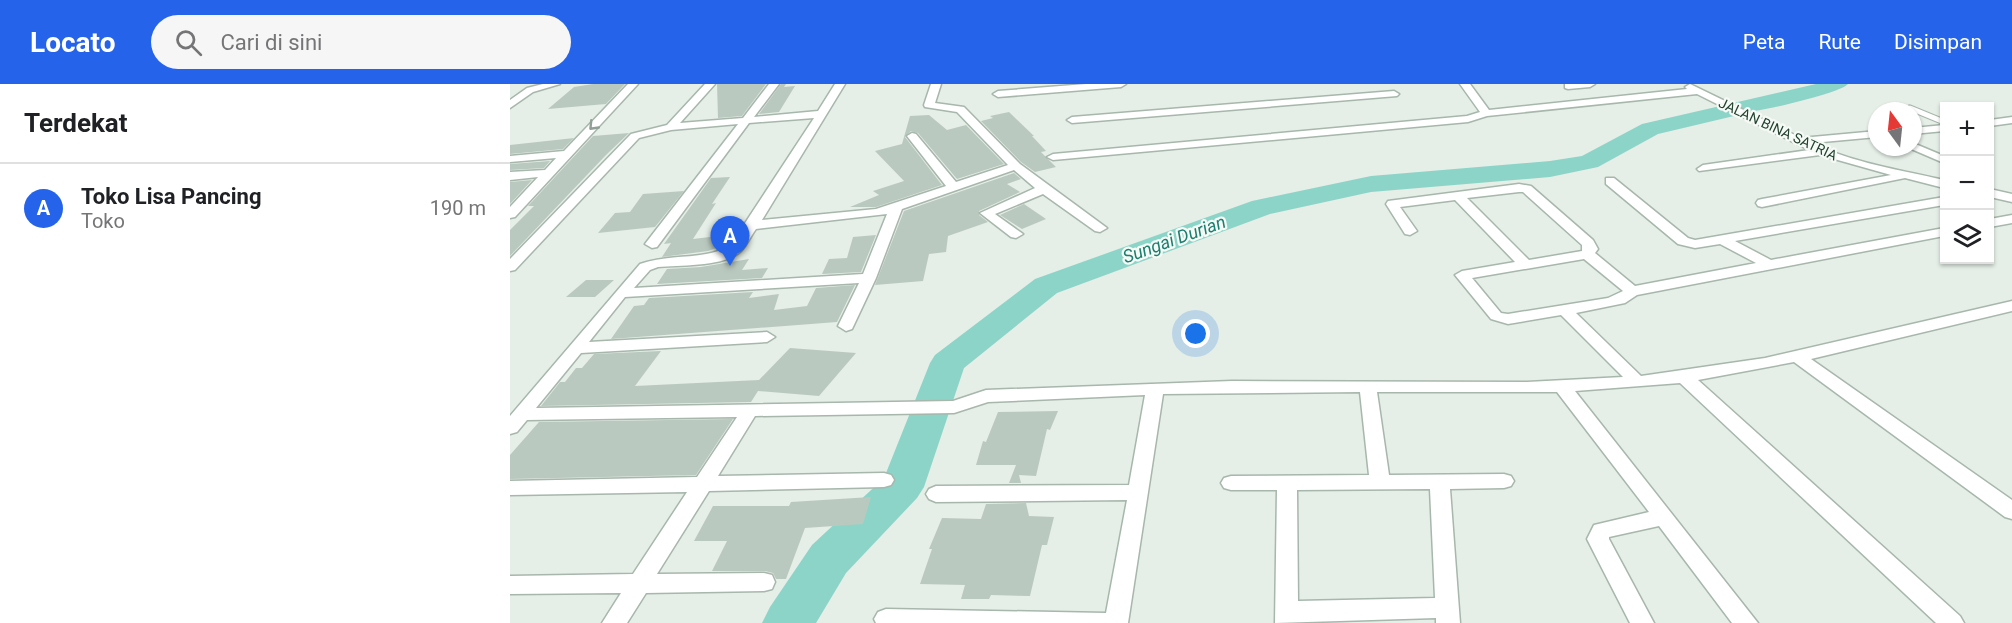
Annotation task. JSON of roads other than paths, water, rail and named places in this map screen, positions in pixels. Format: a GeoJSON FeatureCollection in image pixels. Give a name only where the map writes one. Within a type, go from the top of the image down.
{"type":"FeatureCollection","features":[{"type":"Feature","properties":{"kind":"street"},"geometry":{"type":"LineString","coordinates":[[510,105],[530,90],[555,84]]}},
{"type":"Feature","properties":{"kind":"street"},"geometry":{"type":"LineString","coordinates":[[510,214],[633,84]]}},
{"type":"Feature","properties":{"kind":"street"},"geometry":{"type":"LineString","coordinates":[[671,127],[710,84]]}},
{"type":"Feature","properties":{"kind":"street"},"geometry":{"type":"LineString","coordinates":[[652,244],[774,84]]}},
{"type":"Feature","properties":{"kind":"street"},"geometry":{"type":"LineString","coordinates":[[510,428],[645,267],[711,259],[735,249],[840,84]]}},
{"type":"Feature","properties":{"kind":"street"},"geometry":{"type":"LineString","coordinates":[[936,84],[929,105],[960,110],[1016,166],[1044,189],[1100,228]]}},
{"type":"Feature","properties":{"kind":"street"},"geometry":{"type":"LineString","coordinates":[[998,94],[1121,84]]}},
{"type":"Feature","properties":{"kind":"street"},"geometry":{"type":"LineString","coordinates":[[1465,84],[1486,113]]}},
{"type":"Feature","properties":{"kind":"street"},"geometry":{"type":"LineString","coordinates":[[1568,86],[1590,84]]}},
{"type":"Feature","properties":{"kind":"street","name":"JALAN BINA SATRIA"},"geometry":{"type":"LineString","coordinates":[[1684,84],[1821,152],[1940,183]]}},
{"type":"Feature","properties":{"kind":"street"},"geometry":{"type":"LineString","coordinates":[[1053,157],[1468,119],[1486,113],[1698,91]]}},
{"type":"Feature","properties":{"kind":"street"},"geometry":{"type":"LineString","coordinates":[[1072,120],[1332,95],[1394,94]]}},
{"type":"Feature","properties":{"kind":"street"},"geometry":{"type":"LineString","coordinates":[[510,267],[635,136],[671,127],[820,114]]}},
{"type":"Feature","properties":{"kind":"street"},"geometry":{"type":"LineString","coordinates":[[1994,122],[2012,120]]}},
{"type":"Feature","properties":{"kind":"street"},"geometry":{"type":"LineString","coordinates":[[1922,130],[1940,128]]}},
{"type":"Feature","properties":{"kind":"street"},"geometry":{"type":"LineString","coordinates":[[1799,141],[1868,135]]}},
{"type":"Feature","properties":{"kind":"street"},"geometry":{"type":"LineString","coordinates":[[912,136],[953,187]]}},
{"type":"Feature","properties":{"kind":"street"},"geometry":{"type":"LineString","coordinates":[[1922,150],[1940,158]]}},
{"type":"Feature","properties":{"kind":"street"},"geometry":{"type":"LineString","coordinates":[[1703,169],[1821,152]]}},
{"type":"Feature","properties":{"kind":"street"},"geometry":{"type":"LineString","coordinates":[[510,159],[566,154]]}},
{"type":"Feature","properties":{"kind":"street"},"geometry":{"type":"LineString","coordinates":[[752,225],[873,214],[1016,166]]}},
{"type":"Feature","properties":{"kind":"street"},"geometry":{"type":"LineString","coordinates":[[510,176],[548,173]]}},
{"type":"Feature","properties":{"kind":"street"},"geometry":{"type":"LineString","coordinates":[[1762,203],[1907,176]]}},
{"type":"Feature","properties":{"kind":"street"},"geometry":{"type":"LineString","coordinates":[[1610,181],[1686,243],[1695,244],[1725,241],[1940,202]]}},
{"type":"Feature","properties":{"kind":"street"},"geometry":{"type":"LineString","coordinates":[[1016,234],[988,216],[987,210],[1044,189]]}},
{"type":"Feature","properties":{"kind":"street"},"geometry":{"type":"LineString","coordinates":[[1410,231],[1392,204],[1527,189],[1588,243],[1591,249],[1587,254],[1462,275],[1499,318],[1508,319],[1566,311],[1620,300],[1632,291],[1940,233]]}},
{"type":"Feature","properties":{"kind":"street"},"geometry":{"type":"LineString","coordinates":[[1994,194],[2012,198]]}},
{"type":"Feature","properties":{"kind":"street"},"geometry":{"type":"LineString","coordinates":[[1457,195],[1524,263]]}},
{"type":"Feature","properties":{"kind":"street"},"geometry":{"type":"LineString","coordinates":[[846,326],[869,278],[897,205]]}},
{"type":"Feature","properties":{"kind":"street"},"geometry":{"type":"LineString","coordinates":[[1994,222],[2012,219]]}},
{"type":"Feature","properties":{"kind":"street"},"geometry":{"type":"LineString","coordinates":[[1725,241],[1769,265]]}},
{"type":"Feature","properties":{"kind":"street"},"geometry":{"type":"LineString","coordinates":[[1587,254],[1632,291]]}},
{"type":"Feature","properties":{"kind":"street"},"geometry":{"type":"LineString","coordinates":[[621,293],[869,278]]}},
{"type":"Feature","properties":{"kind":"street"},"geometry":{"type":"LineString","coordinates":[[523,414],[954,407],[986,396],[1266,386],[1561,385],[1636,381],[1683,376],[1796,356],[2012,306]]}},
{"type":"Feature","properties":{"kind":"street"},"geometry":{"type":"LineString","coordinates":[[1566,311],[1636,381]]}},
{"type":"Feature","properties":{"kind":"street"},"geometry":{"type":"LineString","coordinates":[[575,348],[767,337]]}},
{"type":"Feature","properties":{"kind":"street"},"geometry":{"type":"LineString","coordinates":[[1796,356],[2012,511]]}},
{"type":"Feature","properties":{"kind":"street"},"geometry":{"type":"LineString","coordinates":[[1683,376],[1952,623]]}},
{"type":"Feature","properties":{"kind":"street"},"geometry":{"type":"LineString","coordinates":[[1561,385],[1746,623]]}},
{"type":"Feature","properties":{"kind":"street"},"geometry":{"type":"LineString","coordinates":[[1368,387],[1380,482]]}},
{"type":"Feature","properties":{"kind":"street"},"geometry":{"type":"LineString","coordinates":[[886,619],[1116,623],[1155,390]]}},
{"type":"Feature","properties":{"kind":"street"},"geometry":{"type":"LineString","coordinates":[[614,623],[706,483],[750,410]]}},
{"type":"Feature","properties":{"kind":"street"},"geometry":{"type":"LineString","coordinates":[[510,488],[884,480]]}},
{"type":"Feature","properties":{"kind":"street"},"geometry":{"type":"LineString","coordinates":[[1231,483],[1504,480]]}},
{"type":"Feature","properties":{"kind":"street"},"geometry":{"type":"LineString","coordinates":[[1287,483],[1287,617],[1447,616],[1440,481]]}},
{"type":"Feature","properties":{"kind":"street"},"geometry":{"type":"LineString","coordinates":[[936,494],[1138,492]]}},
{"type":"Feature","properties":{"kind":"street"},"geometry":{"type":"LineString","coordinates":[[1642,623],[1598,535],[1607,529],[1664,517]]}},
{"type":"Feature","properties":{"kind":"street"},"geometry":{"type":"LineString","coordinates":[[510,585],[765,582]]}},
{"type":"Feature","properties":{"kind":"lane"},"geometry":{"type":"LineString","coordinates":[[1922,113],[1940,120]]}},
{"type":"Feature","properties":{"kind":"waterway","name":"Sungai Durian"},"geometry":{"type":"LineString","coordinates":[[1740,107],[1838,84]]}},
{"type":"Feature","properties":{"kind":"waterway","name":"Sungai Durian"},"geometry":{"type":"LineString","coordinates":[[788,623],[829,559],[902,487],[948,363],[1046,286],[1262,207],[1371,184],[1550,169],[1589,162],[1650,129],[1726,111]]}},
{"type":"Feature","properties":{"kind":"place","name":"Toko Lisa Pancing"},"geometry":{"type":"Point","coordinates":[730,266]}}]}
